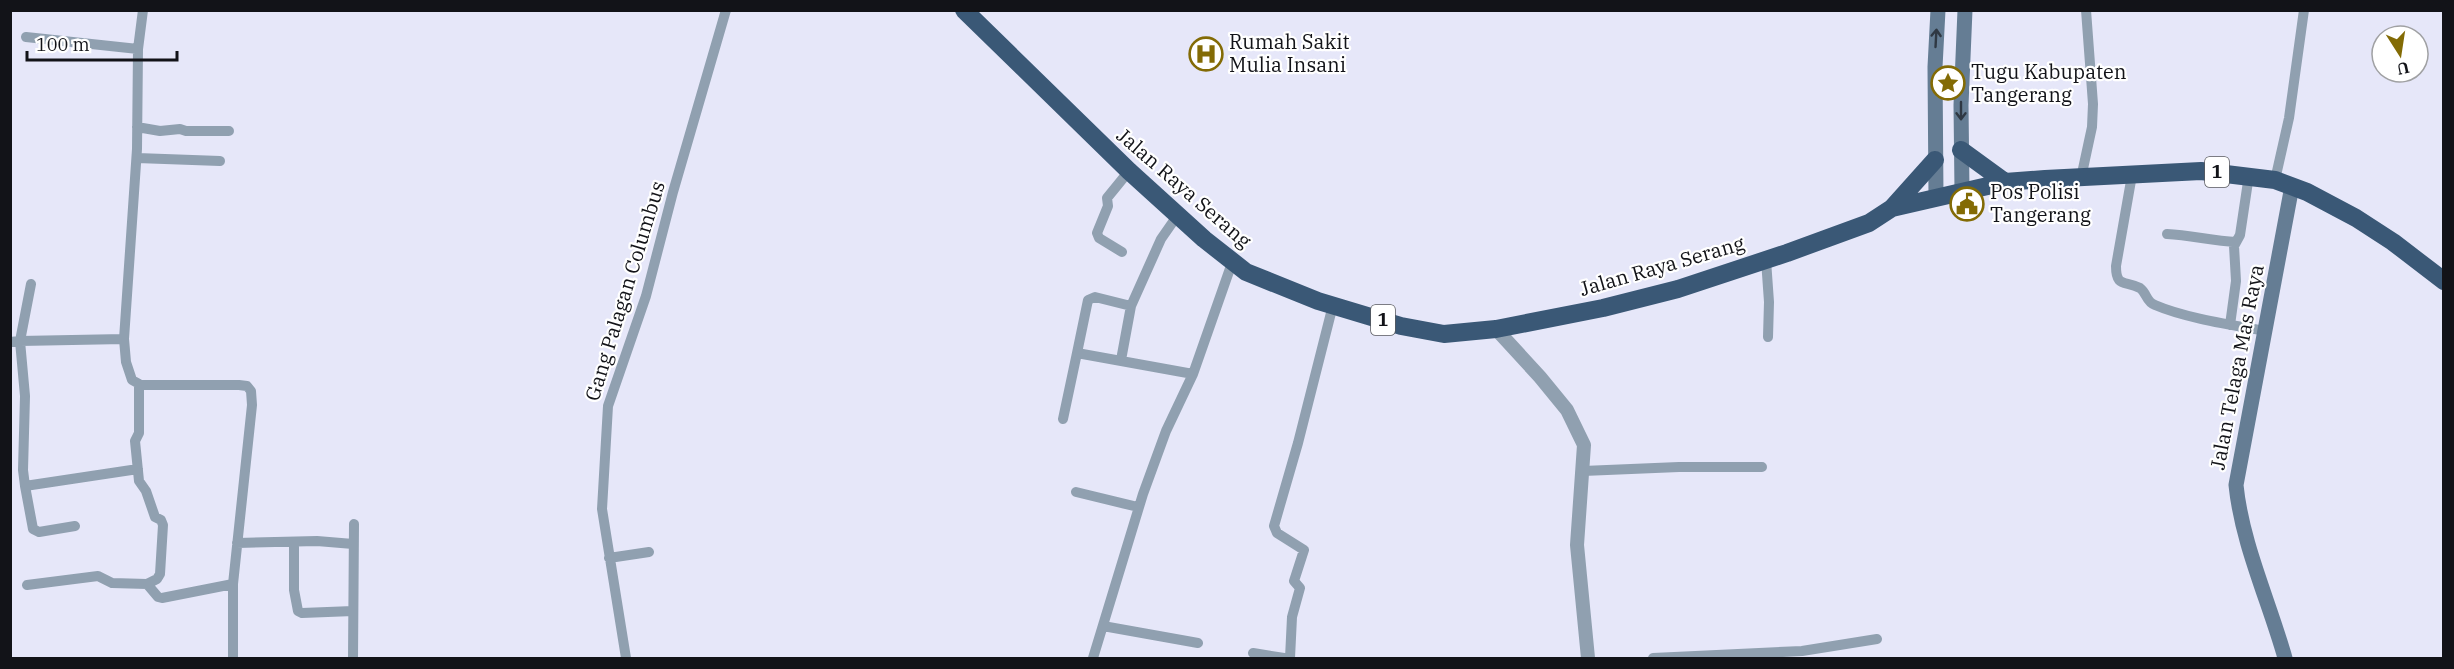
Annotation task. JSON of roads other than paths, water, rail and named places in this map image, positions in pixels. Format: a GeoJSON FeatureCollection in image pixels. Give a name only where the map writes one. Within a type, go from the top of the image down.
{"type":"FeatureCollection","features":[{"type":"Feature","properties":{"kind":"highway","name":"Jalan Raya Serang"},"geometry":{"type":"LineString","coordinates":[[964,10],[1177,216],[1246,272],[1333,306],[1401,326],[1444,334],[1496,329],[1614,305],[1678,289],[1869,223],[1892,208],[1962,191],[2004,182],[2201,171],[2249,175],[2283,183],[2356,218],[2393,242],[2444,281]]}},
{"type":"Feature","properties":{"kind":"highway"},"geometry":{"type":"LineString","coordinates":[[1961,150],[2004,182]]}},
{"type":"Feature","properties":{"kind":"highway"},"geometry":{"type":"LineString","coordinates":[[1892,208],[1935,160]]}},
{"type":"Feature","properties":{"kind":"main road"},"geometry":{"type":"LineString","coordinates":[[1936,197],[1935,67],[1938,10]]}},
{"type":"Feature","properties":{"kind":"main road"},"geometry":{"type":"LineString","coordinates":[[1962,191],[1960,105],[1965,10]]}},
{"type":"Feature","properties":{"kind":"main road","name":"Jalan Telaga Mas Raya"},"geometry":{"type":"LineString","coordinates":[[2283,183],[2265,331],[2236,484],[2238,507],[2251,554],[2285,658]]}},
{"type":"Feature","properties":{"kind":"street"},"geometry":{"type":"LineString","coordinates":[[143,10],[138,49],[138,127],[124,339],[128,372],[132,380],[140,384],[239,385],[247,386],[251,391],[252,405],[233,584],[233,658]]}},
{"type":"Feature","properties":{"kind":"street","name":"Gang Palagan Columbus"},"geometry":{"type":"LineString","coordinates":[[626,658],[602,509],[608,406],[646,296],[673,192],[726,10]]}},
{"type":"Feature","properties":{"kind":"street"},"geometry":{"type":"LineString","coordinates":[[2080,178],[2092,127],[2093,104],[2086,10]]}},
{"type":"Feature","properties":{"kind":"street"},"geometry":{"type":"LineString","coordinates":[[2283,183],[2289,118],[2304,10]]}},
{"type":"Feature","properties":{"kind":"street"},"geometry":{"type":"LineString","coordinates":[[26,37],[138,49]]}},
{"type":"Feature","properties":{"kind":"street"},"geometry":{"type":"LineString","coordinates":[[138,127],[159,131],[180,129],[229,131]]}},
{"type":"Feature","properties":{"kind":"street"},"geometry":{"type":"LineString","coordinates":[[136,158],[220,161]]}},
{"type":"Feature","properties":{"kind":"street"},"geometry":{"type":"LineString","coordinates":[[1122,252],[1099,238],[1097,233],[1108,206],[1107,198],[1129,171]]}},
{"type":"Feature","properties":{"kind":"street"},"geometry":{"type":"LineString","coordinates":[[2132,175],[2116,277],[2120,283],[2140,288],[2153,305],[2230,325],[2265,331]]}},
{"type":"Feature","properties":{"kind":"street"},"geometry":{"type":"LineString","coordinates":[[2230,325],[2236,281],[2234,266],[2236,242],[2240,235],[2249,175]]}},
{"type":"Feature","properties":{"kind":"street"},"geometry":{"type":"LineString","coordinates":[[1121,360],[1131,306],[1161,239],[1177,216]]}},
{"type":"Feature","properties":{"kind":"street"},"geometry":{"type":"LineString","coordinates":[[2167,234],[2236,242]]}},
{"type":"Feature","properties":{"kind":"street"},"geometry":{"type":"LineString","coordinates":[[1093,658],[1138,507],[1166,431],[1193,374],[1233,260]]}},
{"type":"Feature","properties":{"kind":"street"},"geometry":{"type":"LineString","coordinates":[[1766,260],[1769,302],[1768,337]]}},
{"type":"Feature","properties":{"kind":"street"},"geometry":{"type":"LineString","coordinates":[[30,284],[15,341],[25,396],[23,470],[25,486],[33,529],[39,532],[75,526]]}},
{"type":"Feature","properties":{"kind":"street"},"geometry":{"type":"LineString","coordinates":[[1063,419],[1088,300],[1095,297],[1131,306]]}},
{"type":"Feature","properties":{"kind":"street"},"geometry":{"type":"LineString","coordinates":[[1290,658],[1292,617],[1300,588],[1294,581],[1304,550],[1277,533],[1274,526],[1333,306]]}},
{"type":"Feature","properties":{"kind":"street"},"geometry":{"type":"LineString","coordinates":[[1496,329],[1567,410],[1584,445],[1577,545],[1588,658]]}},
{"type":"Feature","properties":{"kind":"street"},"geometry":{"type":"LineString","coordinates":[[15,341],[124,339]]}},
{"type":"Feature","properties":{"kind":"street"},"geometry":{"type":"LineString","coordinates":[[1077,353],[1193,374]]}},
{"type":"Feature","properties":{"kind":"street"},"geometry":{"type":"LineString","coordinates":[[27,585],[98,576],[112,583],[147,584],[157,579],[160,574],[163,525],[161,520],[155,517],[146,491],[139,481],[135,441],[140,433],[140,384]]}},
{"type":"Feature","properties":{"kind":"street"},"geometry":{"type":"LineString","coordinates":[[1583,471],[1679,467],[1762,467]]}},
{"type":"Feature","properties":{"kind":"street"},"geometry":{"type":"LineString","coordinates":[[25,486],[138,469]]}},
{"type":"Feature","properties":{"kind":"street"},"geometry":{"type":"LineString","coordinates":[[1076,492],[1138,507]]}},
{"type":"Feature","properties":{"kind":"street"},"geometry":{"type":"LineString","coordinates":[[353,658],[354,524]]}},
{"type":"Feature","properties":{"kind":"street"},"geometry":{"type":"LineString","coordinates":[[294,542],[294,590],[298,611],[302,613],[353,611]]}},
{"type":"Feature","properties":{"kind":"street"},"geometry":{"type":"LineString","coordinates":[[237,543],[353,544]]}},
{"type":"Feature","properties":{"kind":"street"},"geometry":{"type":"LineString","coordinates":[[609,558],[649,552]]}},
{"type":"Feature","properties":{"kind":"street"},"geometry":{"type":"LineString","coordinates":[[147,584],[158,597],[162,598],[233,584]]}},
{"type":"Feature","properties":{"kind":"street"},"geometry":{"type":"LineString","coordinates":[[1103,626],[1198,643]]}},
{"type":"Feature","properties":{"kind":"street"},"geometry":{"type":"LineString","coordinates":[[1653,658],[1825,649],[1877,639]]}},
{"type":"Feature","properties":{"kind":"street"},"geometry":{"type":"LineString","coordinates":[[1825,649],[1831,658]]}},
{"type":"Feature","properties":{"kind":"street"},"geometry":{"type":"LineString","coordinates":[[1253,653],[1284,658]]}},
{"type":"Feature","properties":{"kind":"place","name":"Rumah Sakit Mulia Insani"},"geometry":{"type":"Point","coordinates":[1206,54]}},
{"type":"Feature","properties":{"kind":"place","name":"Tugu Kabupaten Tangerang"},"geometry":{"type":"Point","coordinates":[1948,83]}},
{"type":"Feature","properties":{"kind":"place","name":"Pos Polisi Tangerang"},"geometry":{"type":"Point","coordinates":[1967,204]}}]}
